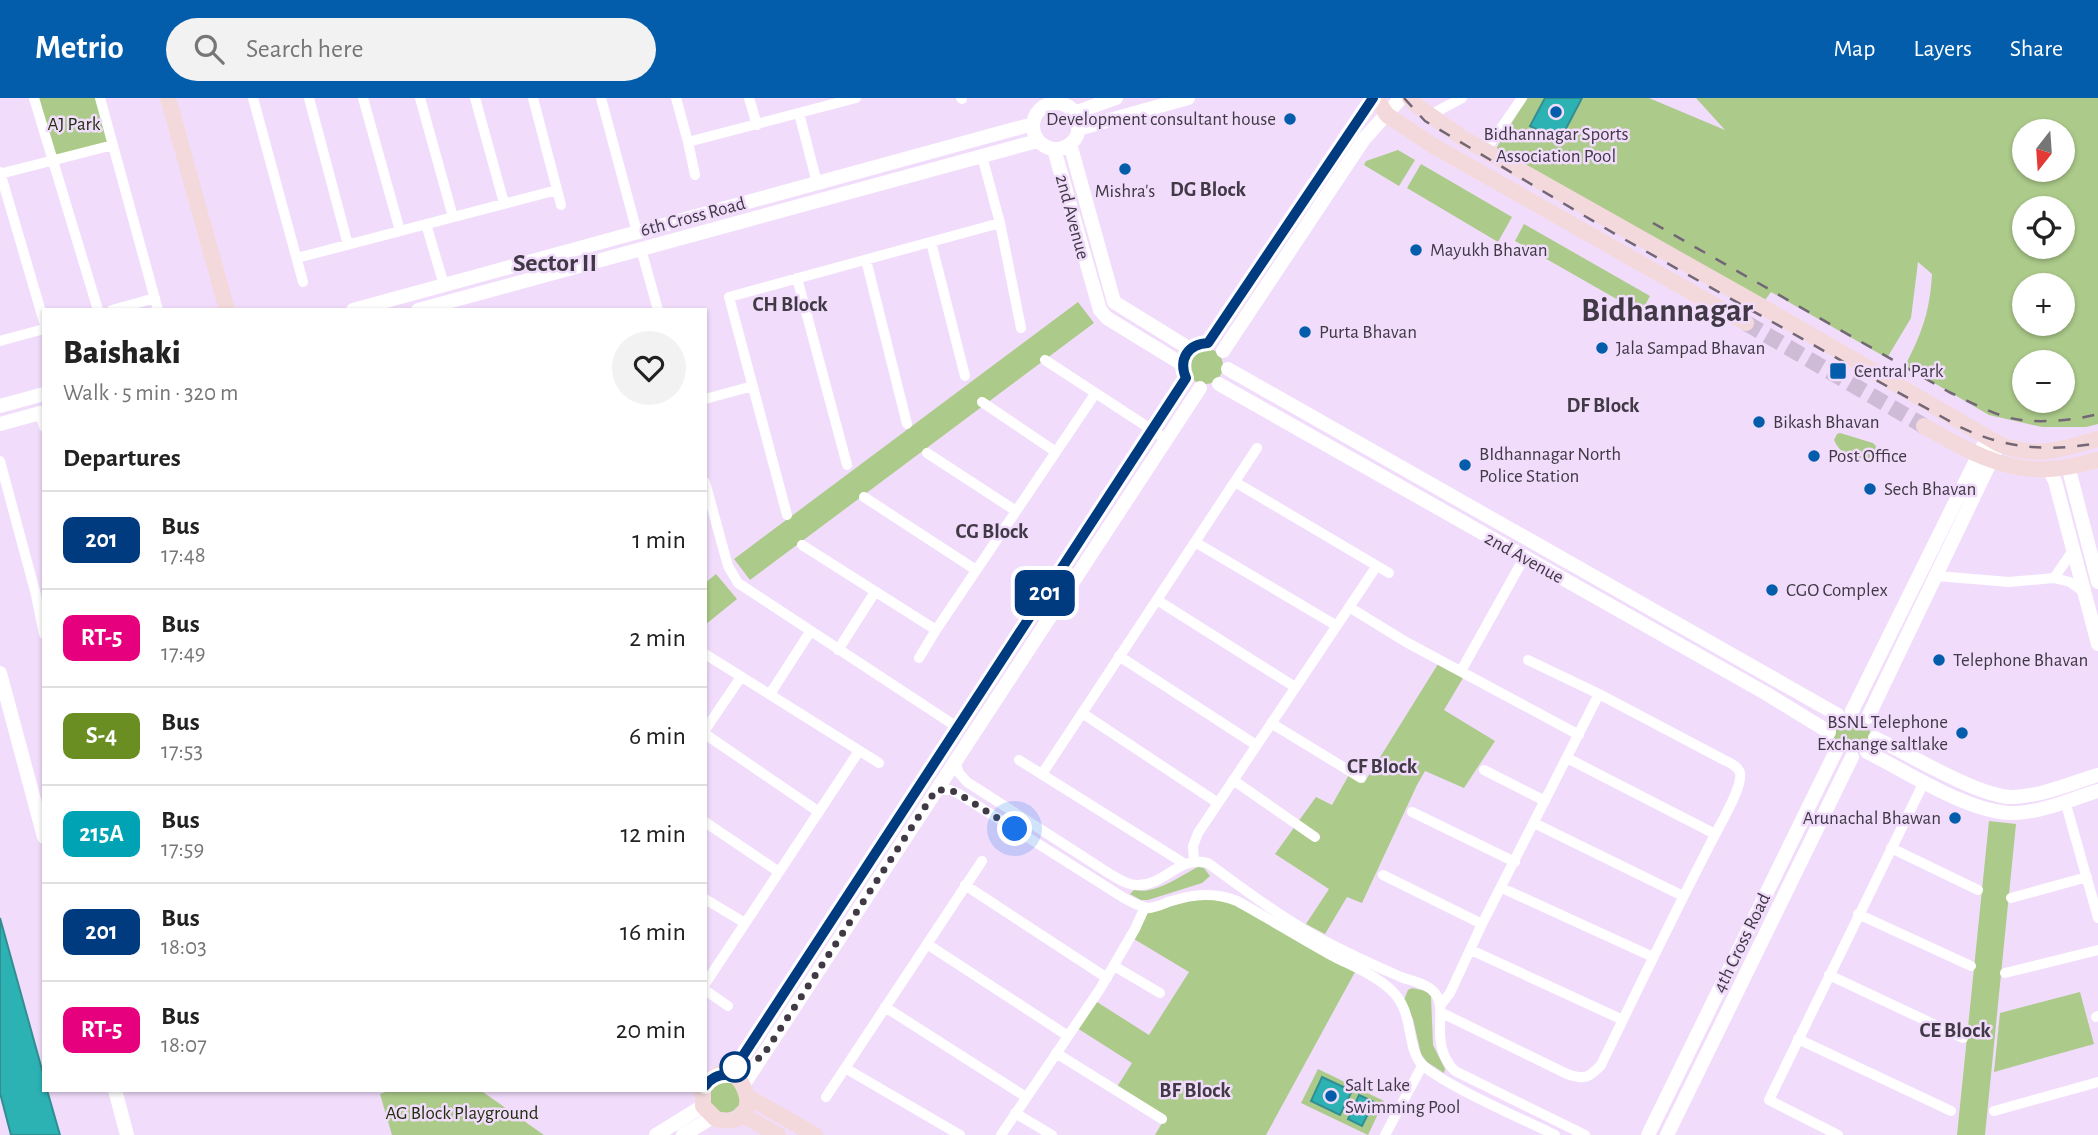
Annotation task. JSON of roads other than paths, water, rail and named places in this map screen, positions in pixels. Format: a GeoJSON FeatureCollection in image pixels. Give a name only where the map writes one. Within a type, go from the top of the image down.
{"type":"FeatureCollection","features":[{"type":"Feature","properties":{"kind":"main road"},"geometry":{"type":"LineString","coordinates":[[168,98],[226,308]]}},
{"type":"Feature","properties":{"kind":"main road"},"geometry":{"type":"LineString","coordinates":[[179,98],[236,308]]}},
{"type":"Feature","properties":{"kind":"main road"},"geometry":{"type":"LineString","coordinates":[[1374,98],[1387,115],[1432,145],[1746,323]]}},
{"type":"Feature","properties":{"kind":"main road"},"geometry":{"type":"LineString","coordinates":[[1410,98],[1430,115],[1485,151],[1768,310],[1993,441],[2026,453],[2039,453],[2098,439]]}},
{"type":"Feature","properties":{"kind":"main road"},"geometry":{"type":"LineString","coordinates":[[1566,220],[1576,202]]}},
{"type":"Feature","properties":{"kind":"main road"},"geometry":{"type":"LineString","coordinates":[[1924,426],[1985,457],[2049,470],[2098,460]]}},
{"type":"Feature","properties":{"kind":"main road"},"geometry":{"type":"LineString","coordinates":[[746,1091],[747,1104],[741,1114],[730,1120],[707,1096],[719,1075],[730,1075],[746,1091],[815,1135]]}},
{"type":"Feature","properties":{"kind":"main road"},"geometry":{"type":"LineString","coordinates":[[741,1114],[778,1135]]}},
{"type":"Feature","properties":{"kind":"street"},"geometry":{"type":"LineString","coordinates":[[34,98],[97,308]]}},
{"type":"Feature","properties":{"kind":"street"},"geometry":{"type":"LineString","coordinates":[[100,98],[156,304],[127,308]]}},
{"type":"Feature","properties":{"kind":"street"},"geometry":{"type":"LineString","coordinates":[[267,98],[253,100],[303,282]]}},
{"type":"Feature","properties":{"kind":"street"},"geometry":{"type":"LineString","coordinates":[[309,98],[348,245]]}},
{"type":"Feature","properties":{"kind":"street"},"geometry":{"type":"LineString","coordinates":[[363,98],[400,231]]}},
{"type":"Feature","properties":{"kind":"street"},"geometry":{"type":"LineString","coordinates":[[419,98],[453,216]]}},
{"type":"Feature","properties":{"kind":"street"},"geometry":{"type":"LineString","coordinates":[[475,98],[504,203]]}},
{"type":"Feature","properties":{"kind":"street"},"geometry":{"type":"LineString","coordinates":[[533,98],[561,205]]}},
{"type":"Feature","properties":{"kind":"street"},"geometry":{"type":"LineString","coordinates":[[601,98],[637,232]]}},
{"type":"Feature","properties":{"kind":"street"},"geometry":{"type":"LineString","coordinates":[[676,98],[695,175]]}},
{"type":"Feature","properties":{"kind":"street"},"geometry":{"type":"LineString","coordinates":[[749,98],[757,125]]}},
{"type":"Feature","properties":{"kind":"street"},"geometry":{"type":"LineString","coordinates":[[688,142],[799,113],[818,103],[856,98]]}},
{"type":"Feature","properties":{"kind":"street"},"geometry":{"type":"LineString","coordinates":[[1074,113],[1116,98]]}},
{"type":"Feature","properties":{"kind":"street"},"geometry":{"type":"LineString","coordinates":[[1078,129],[1188,98]]}},
{"type":"Feature","properties":{"kind":"street"},"geometry":{"type":"LineString","coordinates":[[1208,343],[1374,98]]}},
{"type":"Feature","properties":{"kind":"street"},"geometry":{"type":"LineString","coordinates":[[1223,351],[1345,166],[1364,139],[1401,98]]}},
{"type":"Feature","properties":{"kind":"street"},"geometry":{"type":"LineString","coordinates":[[1430,115],[1462,98]]}},
{"type":"Feature","properties":{"kind":"street"},"geometry":{"type":"LineString","coordinates":[[1485,151],[1522,98]]}},
{"type":"Feature","properties":{"kind":"street"},"geometry":{"type":"LineString","coordinates":[[1049,101],[1065,105],[1074,113],[1078,129],[1070,144],[1054,149],[1037,141],[1033,124],[1037,113],[1049,101]]}},
{"type":"Feature","properties":{"kind":"street"},"geometry":{"type":"LineString","coordinates":[[799,113],[817,183]]}},
{"type":"Feature","properties":{"kind":"street","name":"6th Cross Road"},"geometry":{"type":"LineString","coordinates":[[360,308],[1033,124]]}},
{"type":"Feature","properties":{"kind":"street","name":"6th Cross Road"},"geometry":{"type":"LineString","coordinates":[[425,308],[1037,141]]}},
{"type":"Feature","properties":{"kind":"street","name":"2nd Avenue"},"geometry":{"type":"LineString","coordinates":[[1070,144],[1114,302],[1190,349]]}},
{"type":"Feature","properties":{"kind":"street"},"geometry":{"type":"LineString","coordinates":[[42,314],[0,173],[113,145]]}},
{"type":"Feature","properties":{"kind":"street","name":"2nd Avenue"},"geometry":{"type":"LineString","coordinates":[[1054,149],[1083,259],[1100,310],[1107,318],[1184,371]]}},
{"type":"Feature","properties":{"kind":"street"},"geometry":{"type":"LineString","coordinates":[[982,156],[1000,223],[1021,328]]}},
{"type":"Feature","properties":{"kind":"street"},"geometry":{"type":"LineString","coordinates":[[862,172],[866,188]]}},
{"type":"Feature","properties":{"kind":"street"},"geometry":{"type":"LineString","coordinates":[[296,258],[557,190]]}},
{"type":"Feature","properties":{"kind":"street"},"geometry":{"type":"LineString","coordinates":[[776,194],[781,211]]}},
{"type":"Feature","properties":{"kind":"street"},"geometry":{"type":"LineString","coordinates":[[684,219],[688,236]]}},
{"type":"Feature","properties":{"kind":"street"},"geometry":{"type":"LineString","coordinates":[[787,515],[729,297],[1000,223]]}},
{"type":"Feature","properties":{"kind":"street"},"geometry":{"type":"LineString","coordinates":[[426,224],[444,285]]}},
{"type":"Feature","properties":{"kind":"street"},"geometry":{"type":"LineString","coordinates":[[931,242],[965,376]]}},
{"type":"Feature","properties":{"kind":"street"},"geometry":{"type":"LineString","coordinates":[[593,244],[598,261]]}},
{"type":"Feature","properties":{"kind":"street"},"geometry":{"type":"LineString","coordinates":[[641,249],[657,308]]}},
{"type":"Feature","properties":{"kind":"street"},"geometry":{"type":"LineString","coordinates":[[866,260],[907,424]]}},
{"type":"Feature","properties":{"kind":"street"},"geometry":{"type":"LineString","coordinates":[[491,272],[495,289]]}},
{"type":"Feature","properties":{"kind":"street"},"geometry":{"type":"LineString","coordinates":[[797,278],[846,466]]}},
{"type":"Feature","properties":{"kind":"street"},"geometry":{"type":"LineString","coordinates":[[0,341],[42,330]]}},
{"type":"Feature","properties":{"kind":"street"},"geometry":{"type":"LineString","coordinates":[[730,1075],[1151,431],[1184,371],[1190,349],[1198,344],[1208,343],[1223,351],[1228,359],[1228,369],[1219,384],[1210,388],[1200,388],[1184,371]]}},
{"type":"Feature","properties":{"kind":"street"},"geometry":{"type":"LineString","coordinates":[[1045,360],[1166,439]]}},
{"type":"Feature","properties":{"kind":"street","name":"2nd Avenue"},"geometry":{"type":"LineString","coordinates":[[1228,369],[1775,679],[1845,713]]}},
{"type":"Feature","properties":{"kind":"street","name":"2nd Avenue"},"geometry":{"type":"LineString","coordinates":[[1219,384],[1767,694],[1829,732]]}},
{"type":"Feature","properties":{"kind":"street"},"geometry":{"type":"LineString","coordinates":[[707,398],[753,386]]}},
{"type":"Feature","properties":{"kind":"street"},"geometry":{"type":"LineString","coordinates":[[746,1091],[936,790],[1200,388]]}},
{"type":"Feature","properties":{"kind":"street"},"geometry":{"type":"LineString","coordinates":[[919,658],[1095,394]]}},
{"type":"Feature","properties":{"kind":"street"},"geometry":{"type":"LineString","coordinates":[[0,406],[42,395]]}},
{"type":"Feature","properties":{"kind":"street"},"geometry":{"type":"LineString","coordinates":[[982,402],[1056,452]]}},
{"type":"Feature","properties":{"kind":"street"},"geometry":{"type":"LineString","coordinates":[[0,424],[42,417]]}},
{"type":"Feature","properties":{"kind":"street"},"geometry":{"type":"LineString","coordinates":[[1845,713],[1868,717],[1874,727],[1875,738],[1867,751],[1852,757],[1836,751],[1829,732],[1845,713],[1993,441]]}},
{"type":"Feature","properties":{"kind":"street"},"geometry":{"type":"LineString","coordinates":[[1042,774],[1257,448]]}},
{"type":"Feature","properties":{"kind":"street"},"geometry":{"type":"LineString","coordinates":[[927,453],[1016,511]]}},
{"type":"Feature","properties":{"kind":"street"},"geometry":{"type":"LineString","coordinates":[[1868,717],[1937,576],[1985,457]]}},
{"type":"Feature","properties":{"kind":"street"},"geometry":{"type":"LineString","coordinates":[[0,461],[42,624]]}},
{"type":"Feature","properties":{"kind":"street"},"geometry":{"type":"LineString","coordinates":[[2068,466],[2098,582]]}},
{"type":"Feature","properties":{"kind":"street"},"geometry":{"type":"LineString","coordinates":[[2049,470],[2097,636]]}},
{"type":"Feature","properties":{"kind":"street"},"geometry":{"type":"LineString","coordinates":[[1235,482],[1389,573]]}},
{"type":"Feature","properties":{"kind":"street"},"geometry":{"type":"LineString","coordinates":[[707,489],[728,566],[738,583],[957,727]]}},
{"type":"Feature","properties":{"kind":"street"},"geometry":{"type":"LineString","coordinates":[[864,497],[976,570]]}},
{"type":"Feature","properties":{"kind":"street"},"geometry":{"type":"LineString","coordinates":[[1505,547],[1514,531]]}},
{"type":"Feature","properties":{"kind":"street"},"geometry":{"type":"LineString","coordinates":[[1195,542],[1337,626]]}},
{"type":"Feature","properties":{"kind":"street"},"geometry":{"type":"LineString","coordinates":[[802,545],[936,630]]}},
{"type":"Feature","properties":{"kind":"street"},"geometry":{"type":"LineString","coordinates":[[2054,578],[2073,552]]}},
{"type":"Feature","properties":{"kind":"street"},"geometry":{"type":"LineString","coordinates":[[1461,671],[1524,558]]}},
{"type":"Feature","properties":{"kind":"street"},"geometry":{"type":"LineString","coordinates":[[1563,579],[1573,564]]}},
{"type":"Feature","properties":{"kind":"street"},"geometry":{"type":"LineString","coordinates":[[955,761],[959,773],[967,782],[1110,874],[1128,884],[1148,883],[1189,862],[1193,846],[1218,803],[1377,567]]}},
{"type":"Feature","properties":{"kind":"street"},"geometry":{"type":"LineString","coordinates":[[1937,576],[2009,582],[2054,578],[2070,582],[2084,592]]}},
{"type":"Feature","properties":{"kind":"street"},"geometry":{"type":"LineString","coordinates":[[838,650],[875,592]]}},
{"type":"Feature","properties":{"kind":"street"},"geometry":{"type":"LineString","coordinates":[[1157,600],[1295,687]]}},
{"type":"Feature","properties":{"kind":"street"},"geometry":{"type":"LineString","coordinates":[[1349,607],[1579,735]]}},
{"type":"Feature","properties":{"kind":"street"},"geometry":{"type":"LineString","coordinates":[[770,694],[810,632]]}},
{"type":"Feature","properties":{"kind":"street"},"geometry":{"type":"LineString","coordinates":[[707,655],[879,763]]}},
{"type":"Feature","properties":{"kind":"street"},"geometry":{"type":"LineString","coordinates":[[1119,656],[1256,745]]}},
{"type":"Feature","properties":{"kind":"street"},"geometry":{"type":"LineString","coordinates":[[1440,1009],[1567,1074],[1585,1079],[1601,1065],[1740,780],[1740,773],[1735,766],[1528,660]]}},
{"type":"Feature","properties":{"kind":"street"},"geometry":{"type":"LineString","coordinates":[[999,664],[1013,674]]}},
{"type":"Feature","properties":{"kind":"street"},"geometry":{"type":"LineString","coordinates":[[0,673],[42,830]]}},
{"type":"Feature","properties":{"kind":"street"},"geometry":{"type":"LineString","coordinates":[[707,729],[741,677]]}},
{"type":"Feature","properties":{"kind":"street"},"geometry":{"type":"LineString","coordinates":[[1767,694],[1775,679]]}},
{"type":"Feature","properties":{"kind":"street"},"geometry":{"type":"LineString","coordinates":[[1440,1009],[1599,694]]}},
{"type":"Feature","properties":{"kind":"street"},"geometry":{"type":"LineString","coordinates":[[1082,713],[1218,803]]}},
{"type":"Feature","properties":{"kind":"street"},"geometry":{"type":"LineString","coordinates":[[1271,723],[1362,779]]}},
{"type":"Feature","properties":{"kind":"street"},"geometry":{"type":"LineString","coordinates":[[707,733],[819,812]]}},
{"type":"Feature","properties":{"kind":"street"},"geometry":{"type":"LineString","coordinates":[[1875,738],[1975,788],[2004,797],[2024,797],[2098,775]]}},
{"type":"Feature","properties":{"kind":"street"},"geometry":{"type":"LineString","coordinates":[[707,981],[859,751]]}},
{"type":"Feature","properties":{"kind":"street","name":"4th Cross Road"},"geometry":{"type":"LineString","coordinates":[[1648,1135],[1836,751]]}},
{"type":"Feature","properties":{"kind":"street"},"geometry":{"type":"LineString","coordinates":[[1867,751],[1924,782],[1980,807],[2001,813],[2026,812],[2098,791]]}},
{"type":"Feature","properties":{"kind":"street","name":"4th Cross Road"},"geometry":{"type":"LineString","coordinates":[[1670,1134],[1852,757]]}},
{"type":"Feature","properties":{"kind":"street"},"geometry":{"type":"LineString","coordinates":[[1567,758],[1715,834]]}},
{"type":"Feature","properties":{"kind":"street"},"geometry":{"type":"LineString","coordinates":[[1019,760],[1189,862],[1208,863],[1319,938],[1401,977],[1429,987],[1436,993],[1440,1009],[1438,1035],[1443,1053],[1447,1063],[1455,1071],[1585,1135]]}},
{"type":"Feature","properties":{"kind":"street"},"geometry":{"type":"LineString","coordinates":[[1484,770],[1545,801]]}},
{"type":"Feature","properties":{"kind":"street"},"geometry":{"type":"LineString","coordinates":[[1233,780],[1315,836]]}},
{"type":"Feature","properties":{"kind":"street"},"geometry":{"type":"LineString","coordinates":[[1838,1135],[1769,1100],[1924,782]]}},
{"type":"Feature","properties":{"kind":"street"},"geometry":{"type":"LineString","coordinates":[[936,790],[950,790],[959,794],[1124,898],[1145,907],[1152,908],[1188,896],[1216,895],[1237,901],[1374,977],[1392,990],[1402,1004],[1422,1066],[1445,1081],[1555,1135]]}},
{"type":"Feature","properties":{"kind":"street"},"geometry":{"type":"LineString","coordinates":[[2065,801],[2098,918]]}},
{"type":"Feature","properties":{"kind":"street"},"geometry":{"type":"LineString","coordinates":[[1412,812],[1515,862]]}},
{"type":"Feature","properties":{"kind":"street"},"geometry":{"type":"LineString","coordinates":[[707,823],[779,872]]}},
{"type":"Feature","properties":{"kind":"street"},"geometry":{"type":"LineString","coordinates":[[1534,823],[1683,895]]}},
{"type":"Feature","properties":{"kind":"street"},"geometry":{"type":"LineString","coordinates":[[1800,824],[1815,831]]}},
{"type":"Feature","properties":{"kind":"street"},"geometry":{"type":"LineString","coordinates":[[1033,841],[1041,829]]}},
{"type":"Feature","properties":{"kind":"street"},"geometry":{"type":"LineString","coordinates":[[1891,848],[1978,890]]}},
{"type":"Feature","properties":{"kind":"street"},"geometry":{"type":"LineString","coordinates":[[826,1097],[982,861]]}},
{"type":"Feature","properties":{"kind":"street"},"geometry":{"type":"LineString","coordinates":[[1216,869],[1216,895]]}},
{"type":"Feature","properties":{"kind":"street"},"geometry":{"type":"LineString","coordinates":[[1382,875],[1482,924]]}},
{"type":"Feature","properties":{"kind":"street"},"geometry":{"type":"LineString","coordinates":[[2011,898],[2087,877]]}},
{"type":"Feature","properties":{"kind":"street"},"geometry":{"type":"LineString","coordinates":[[1124,898],[1128,884]]}},
{"type":"Feature","properties":{"kind":"street"},"geometry":{"type":"LineString","coordinates":[[965,886],[1107,978]]}},
{"type":"Feature","properties":{"kind":"street"},"geometry":{"type":"LineString","coordinates":[[1502,888],[1653,957]]}},
{"type":"Feature","properties":{"kind":"street"},"geometry":{"type":"LineString","coordinates":[[707,900],[745,922]]}},
{"type":"Feature","properties":{"kind":"street"},"geometry":{"type":"LineString","coordinates":[[1001,1135],[1107,978],[1145,907]]}},
{"type":"Feature","properties":{"kind":"street"},"geometry":{"type":"LineString","coordinates":[[1858,914],[1971,966]]}},
{"type":"Feature","properties":{"kind":"street"},"geometry":{"type":"LineString","coordinates":[[927,944],[1068,1036]]}},
{"type":"Feature","properties":{"kind":"street"},"geometry":{"type":"LineString","coordinates":[[1471,950],[1623,1020]]}},
{"type":"Feature","properties":{"kind":"street"},"geometry":{"type":"LineString","coordinates":[[2005,973],[2098,950]]}},
{"type":"Feature","properties":{"kind":"street"},"geometry":{"type":"LineString","coordinates":[[1114,966],[1160,993]]}},
{"type":"Feature","properties":{"kind":"street"},"geometry":{"type":"LineString","coordinates":[[1829,975],[1963,1038]]}},
{"type":"Feature","properties":{"kind":"street"},"geometry":{"type":"LineString","coordinates":[[1392,990],[1401,977]]}},
{"type":"Feature","properties":{"kind":"street"},"geometry":{"type":"LineString","coordinates":[[707,991],[728,1006]]}},
{"type":"Feature","properties":{"kind":"street"},"geometry":{"type":"LineString","coordinates":[[885,1007],[1026,1097]]}},
{"type":"Feature","properties":{"kind":"street"},"geometry":{"type":"LineString","coordinates":[[1798,1039],[1951,1111]]}},
{"type":"Feature","properties":{"kind":"street"},"geometry":{"type":"LineString","coordinates":[[1056,1053],[1162,1119]]}},
{"type":"Feature","properties":{"kind":"street"},"geometry":{"type":"LineString","coordinates":[[1385,1135],[1422,1066]]}},
{"type":"Feature","properties":{"kind":"street"},"geometry":{"type":"LineString","coordinates":[[845,1068],[960,1135]]}},
{"type":"Feature","properties":{"kind":"street"},"geometry":{"type":"LineString","coordinates":[[1445,1081],[1455,1071]]}},
{"type":"Feature","properties":{"kind":"street"},"geometry":{"type":"LineString","coordinates":[[1994,1111],[2098,1082]]}},
{"type":"Feature","properties":{"kind":"street"},"geometry":{"type":"LineString","coordinates":[[116,1092],[127,1135]]}},
{"type":"Feature","properties":{"kind":"street"},"geometry":{"type":"LineString","coordinates":[[656,1135],[707,1096]]}},
{"type":"Feature","properties":{"kind":"street"},"geometry":{"type":"LineString","coordinates":[[683,1135],[707,1096]]}},
{"type":"Feature","properties":{"kind":"street"},"geometry":{"type":"LineString","coordinates":[[702,1135],[706,1129],[707,1096]]}},
{"type":"Feature","properties":{"kind":"street"},"geometry":{"type":"LineString","coordinates":[[1531,1123],[1537,1112]]}},
{"type":"Feature","properties":{"kind":"street"},"geometry":{"type":"LineString","coordinates":[[1015,1113],[1052,1135]]}},
{"type":"Feature","properties":{"kind":"tunnel"},"geometry":{"type":"LineString","coordinates":[[1746,323],[1924,426]]}},
{"type":"Feature","properties":{"kind":"railway"},"geometry":{"type":"LineString","coordinates":[[1404,98],[1425,121],[1615,234],[1960,427],[1994,440],[2028,447],[2098,443]]}},
{"type":"Feature","properties":{"kind":"railway"},"geometry":{"type":"LineString","coordinates":[[1653,223],[1949,392],[1984,409],[2002,416],[2030,421],[2080,418],[2098,414]]}},
{"type":"Feature","properties":{"kind":"place","name":"Bidhannagar Sports Association Pool"},"geometry":{"type":"Point","coordinates":[1556,112]}},
{"type":"Feature","properties":{"kind":"place","name":"Development consultant house"},"geometry":{"type":"Point","coordinates":[1290,119]}},
{"type":"Feature","properties":{"kind":"place","name":"Mishra's"},"geometry":{"type":"Point","coordinates":[1125,169]}},
{"type":"Feature","properties":{"kind":"place","name":"Mayukh Bhavan"},"geometry":{"type":"Point","coordinates":[1416,250]}},
{"type":"Feature","properties":{"kind":"place","name":"Purta Bhavan"},"geometry":{"type":"Point","coordinates":[1305,332]}},
{"type":"Feature","properties":{"kind":"place","name":"Jala Sampad Bhavan"},"geometry":{"type":"Point","coordinates":[1602,348]}},
{"type":"Feature","properties":{"kind":"place","name":"Central Park"},"geometry":{"type":"Point","coordinates":[1838,371]}},
{"type":"Feature","properties":{"kind":"place","name":"Bikash Bhavan"},"geometry":{"type":"Point","coordinates":[1759,422]}},
{"type":"Feature","properties":{"kind":"place","name":"Post Office"},"geometry":{"type":"Point","coordinates":[1814,456]}},
{"type":"Feature","properties":{"kind":"place","name":"BIdhannagar North Police Station"},"geometry":{"type":"Point","coordinates":[1465,465]}},
{"type":"Feature","properties":{"kind":"place","name":"Sech Bhavan"},"geometry":{"type":"Point","coordinates":[1870,489]}},
{"type":"Feature","properties":{"kind":"place","name":"CGO Complex"},"geometry":{"type":"Point","coordinates":[1772,590]}},
{"type":"Feature","properties":{"kind":"place","name":"Telephone Bhavan"},"geometry":{"type":"Point","coordinates":[1939,660]}},
{"type":"Feature","properties":{"kind":"place","name":"BSNL Telephone Exchange saltlake"},"geometry":{"type":"Point","coordinates":[1962,733]}},
{"type":"Feature","properties":{"kind":"place","name":"Arunachal Bhawan"},"geometry":{"type":"Point","coordinates":[1955,818]}},
{"type":"Feature","properties":{"kind":"place","name":"Salt Lake Swimming Pool"},"geometry":{"type":"Point","coordinates":[1331,1096]}},
{"type":"Feature","properties":{"kind":"district","name":"DG Block"},"geometry":{"type":"Point","coordinates":[1208,189]}},
{"type":"Feature","properties":{"kind":"district","name":"Sector II"},"geometry":{"type":"Point","coordinates":[555,263]}},
{"type":"Feature","properties":{"kind":"district","name":"CH Block"},"geometry":{"type":"Point","coordinates":[790,304]}},
{"type":"Feature","properties":{"kind":"district","name":"Bidhannagar"},"geometry":{"type":"Point","coordinates":[1667,311]}},
{"type":"Feature","properties":{"kind":"district","name":"DF Block"},"geometry":{"type":"Point","coordinates":[1603,405]}},
{"type":"Feature","properties":{"kind":"district","name":"CG Block"},"geometry":{"type":"Point","coordinates":[992,531]}},
{"type":"Feature","properties":{"kind":"district","name":"CF Block"},"geometry":{"type":"Point","coordinates":[1382,766]}},
{"type":"Feature","properties":{"kind":"district","name":"CE Block"},"geometry":{"type":"Point","coordinates":[1955,1030]}},
{"type":"Feature","properties":{"kind":"district","name":"BF Block"},"geometry":{"type":"Point","coordinates":[1195,1090]}},
{"type":"Feature","properties":{"kind":"park label","name":"AJ Park"},"geometry":{"type":"Point","coordinates":[74,124]}},
{"type":"Feature","properties":{"kind":"park label","name":"AG Block Playground"},"geometry":{"type":"Point","coordinates":[462,1113]}}]}
